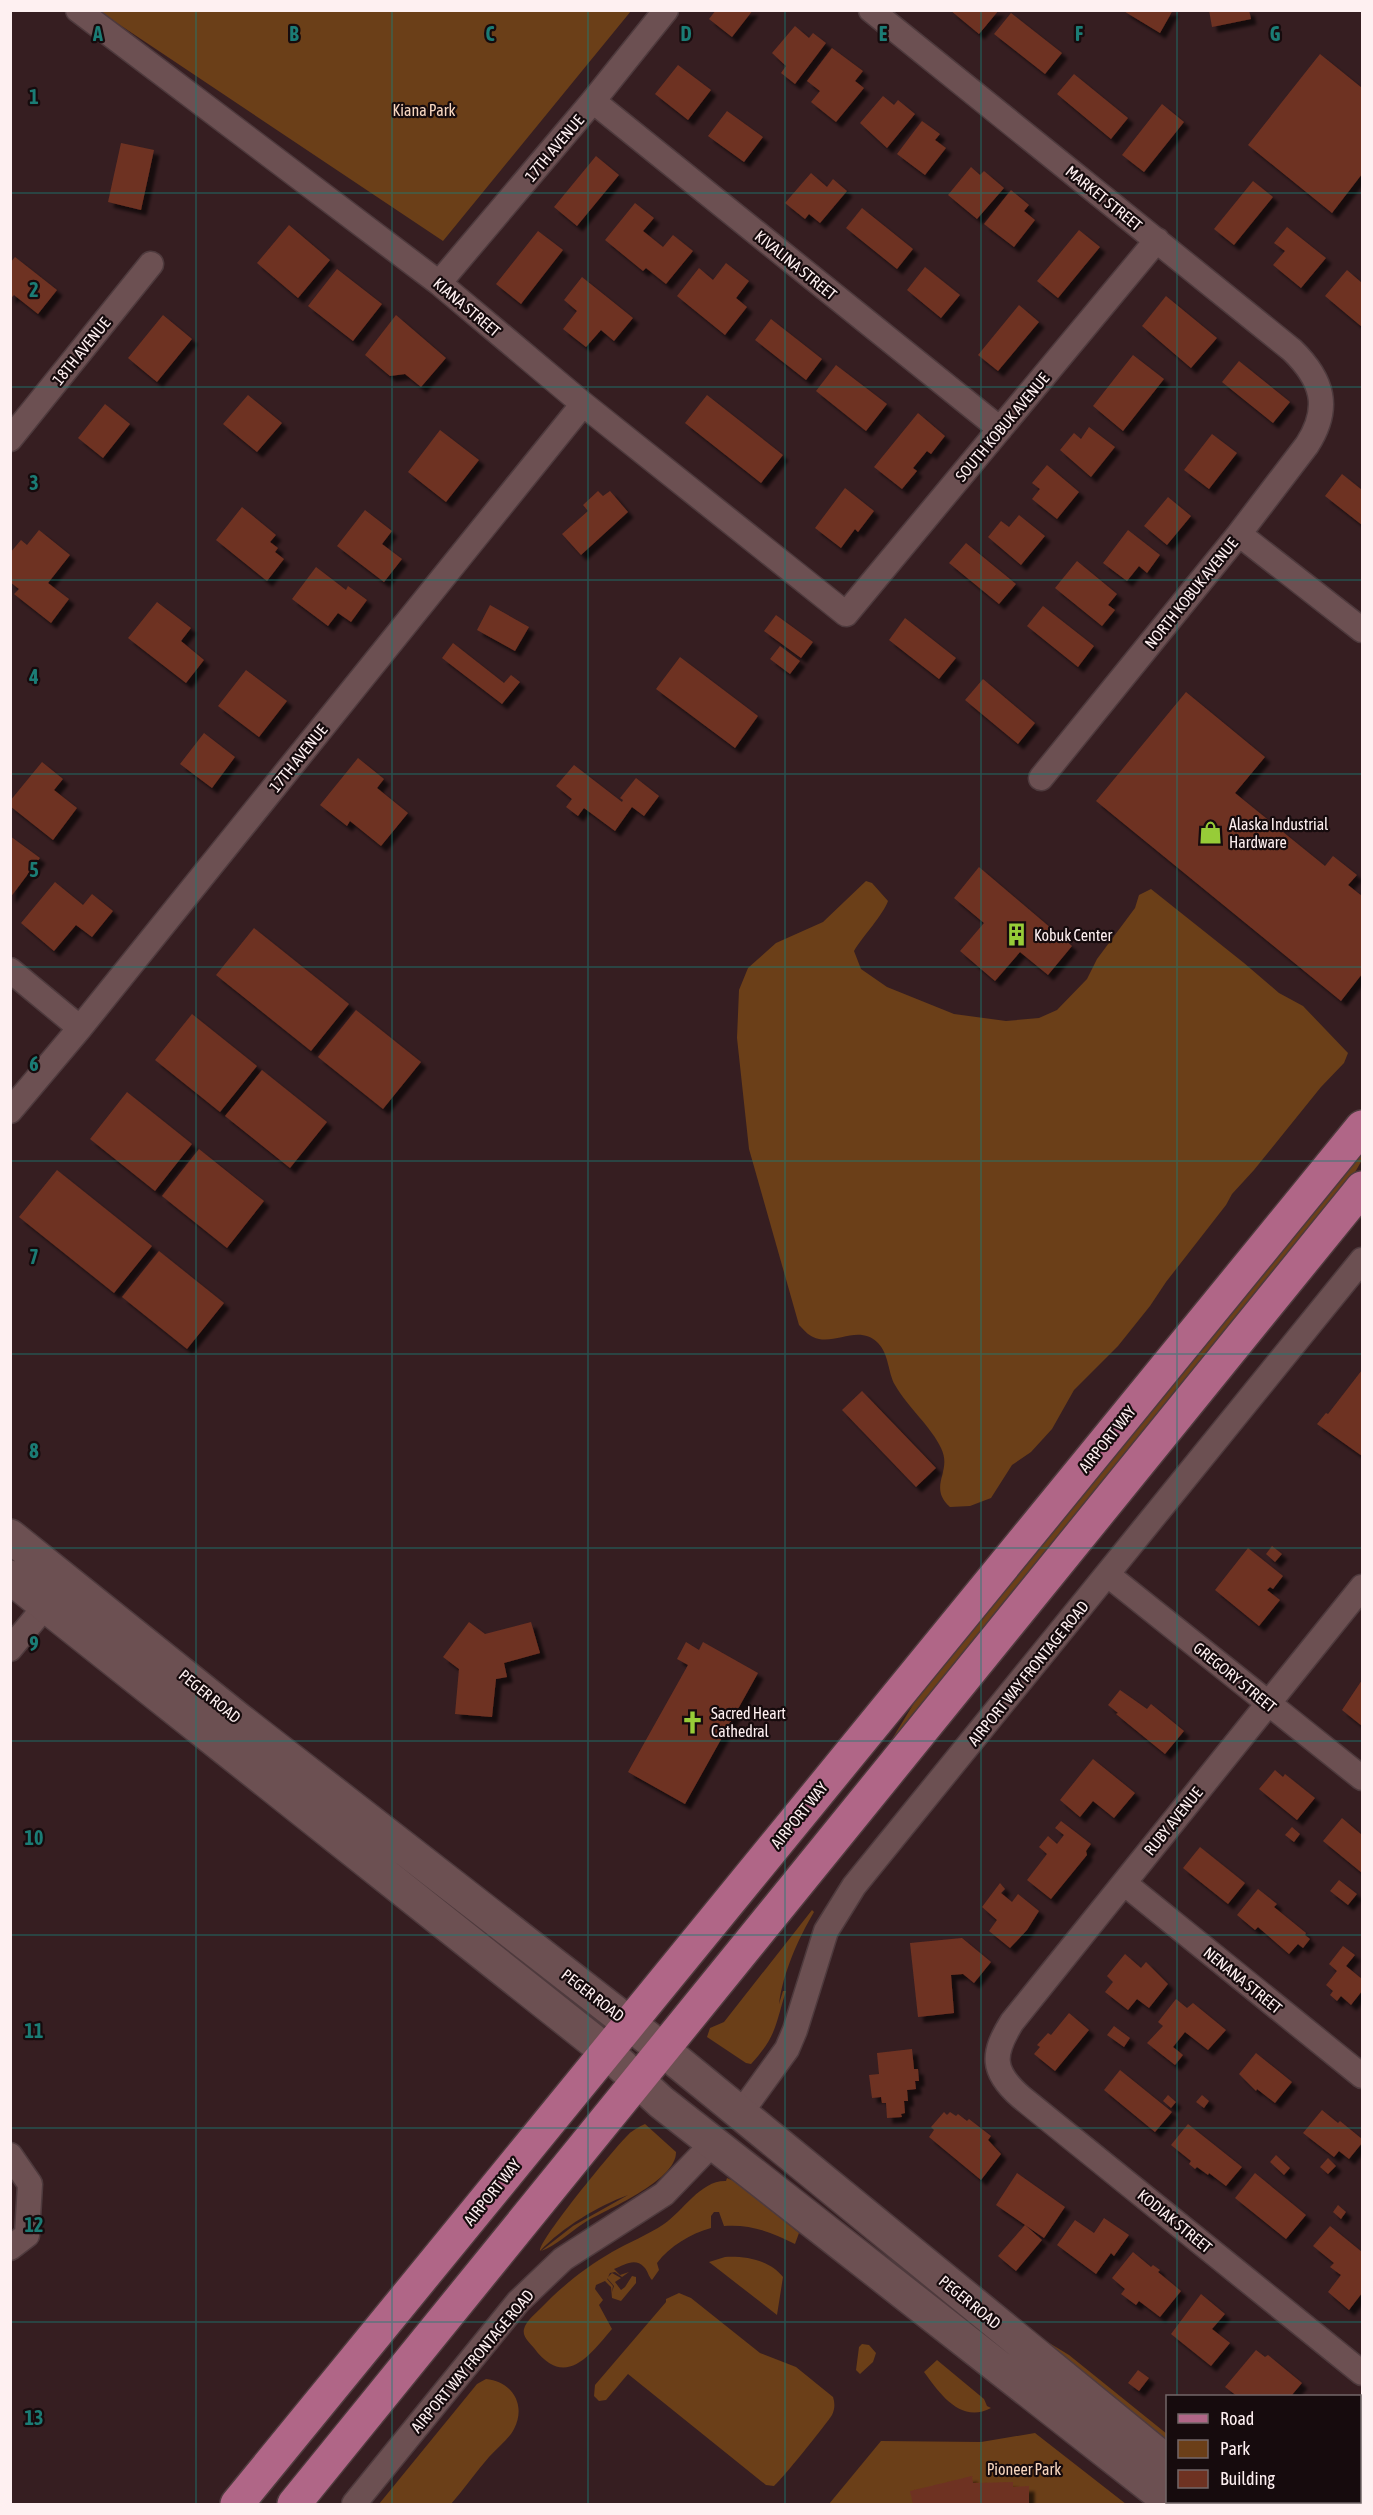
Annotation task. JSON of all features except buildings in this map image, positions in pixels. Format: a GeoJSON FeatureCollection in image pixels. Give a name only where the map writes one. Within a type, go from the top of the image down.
{"type":"FeatureCollection","features":[{"type":"Feature","properties":{"kind":"main road","name":"AIRPORT WAY"},"geometry":{"type":"LineString","coordinates":[[237,2505],[628,2023],[1362,1127]]}},
{"type":"Feature","properties":{"kind":"main road"},"geometry":{"type":"LineString","coordinates":[[294,2505],[1362,1188]]}},
{"type":"Feature","properties":{"kind":"main road","name":"PEGER ROAD"},"geometry":{"type":"LineString","coordinates":[[10,1536],[238,1719],[662,2049],[1166,2462]]}},
{"type":"Feature","properties":{"kind":"main road","name":"PEGER ROAD"},"geometry":{"type":"LineString","coordinates":[[10,1577],[606,2051],[661,2102],[1166,2499]]}},
{"type":"Feature","properties":{"kind":"street","name":"KIANA STREET"},"geometry":{"type":"LineString","coordinates":[[78,10],[440,283],[583,404],[846,614]]}},
{"type":"Feature","properties":{"kind":"street","name":"17TH AVENUE"},"geometry":{"type":"LineString","coordinates":[[440,283],[593,102],[666,10]]}},
{"type":"Feature","properties":{"kind":"street","name":"MARKET STREET"},"geometry":{"type":"LineString","coordinates":[[871,10],[1292,350],[1310,371],[1322,399]]}},
{"type":"Feature","properties":{"kind":"street","name":"KIVALINA STREET"},"geometry":{"type":"LineString","coordinates":[[593,102],[1000,429]]}},
{"type":"Feature","properties":{"kind":"street","name":"SOUTH KOBUK AVENUE"},"geometry":{"type":"LineString","coordinates":[[846,614],[1157,240]]}},
{"type":"Feature","properties":{"kind":"street","name":"18TH AVENUE"},"geometry":{"type":"LineString","coordinates":[[10,439],[151,264]]}},
{"type":"Feature","properties":{"kind":"street","name":"NORTH KOBUK AVENUE"},"geometry":{"type":"LineString","coordinates":[[1041,778],[1239,534],[1317,430],[1322,414],[1322,399]]}},
{"type":"Feature","properties":{"kind":"street","name":"17TH AVENUE"},"geometry":{"type":"LineString","coordinates":[[10,1111],[80,1028],[583,404]]}},
{"type":"Feature","properties":{"kind":"street"},"geometry":{"type":"LineString","coordinates":[[1239,534],[1362,630]]}},
{"type":"Feature","properties":{"kind":"street"},"geometry":{"type":"LineString","coordinates":[[10,970],[80,1028]]}},
{"type":"Feature","properties":{"kind":"street","name":"AIRPORT WAY FRONTAGE ROAD"},"geometry":{"type":"LineString","coordinates":[[740,2114],[787,2049],[826,1931],[841,1905],[1362,1260]]}},
{"type":"Feature","properties":{"kind":"street","name":"GREGORY STREET"},"geometry":{"type":"LineString","coordinates":[[1108,1575],[1362,1778]]}},
{"type":"Feature","properties":{"kind":"street"},"geometry":{"type":"LineString","coordinates":[[10,1649],[66,1581]]}},
{"type":"Feature","properties":{"kind":"street","name":"RUBY AVENUE"},"geometry":{"type":"LineString","coordinates":[[997,2062],[1002,2037],[1012,2022],[1362,1587]]}},
{"type":"Feature","properties":{"kind":"street","name":"NENANA STREET"},"geometry":{"type":"LineString","coordinates":[[1124,1883],[1362,2076]]}},
{"type":"Feature","properties":{"kind":"street","name":"KODIAK STREET"},"geometry":{"type":"LineString","coordinates":[[997,2062],[1004,2080],[1021,2097],[1362,2373]]}},
{"type":"Feature","properties":{"kind":"street","name":"AIRPORT WAY FRONTAGE ROAD"},"geometry":{"type":"LineString","coordinates":[[354,2505],[518,2302],[542,2277],[586,2242],[648,2206],[664,2194],[714,2142]]}},
{"type":"Feature","properties":{"kind":"street"},"geometry":{"type":"LineString","coordinates":[[10,2155],[30,2184],[27,2235],[10,2248]]}},
{"type":"Feature","properties":{"kind":"green space","name":"Kiana Park"},"geometry":{"type":"Polygon","coordinates":[[[631,10],[443,241],[99,11],[631,10]]]}},
{"type":"Feature","properties":{"kind":"green space"},"geometry":{"type":"Polygon","coordinates":[[[866,881],[872,883],[888,901],[854,951],[861,969],[887,987],[954,1014],[1006,1021],[1039,1018],[1057,1010],[1087,979],[1097,959],[1135,908],[1139,895],[1151,889],[1279,993],[1303,1006],[1348,1053],[1344,1063],[1321,1087],[1232,1194],[1226,1205],[1118,1346],[1074,1390],[1052,1429],[1031,1452],[1012,1465],[991,1498],[970,1506],[950,1507],[944,1499],[940,1485],[944,1464],[941,1448],[895,1385],[882,1347],[870,1337],[862,1335],[821,1339],[811,1336],[799,1325],[749,1149],[737,1038],[739,990],[748,968],[776,943],[823,922],[866,881]]]}},
{"type":"Feature","properties":{"kind":"green space"},"geometry":{"type":"Polygon","coordinates":[[[1362,1145],[1362,1160],[1350,1181],[893,1746],[889,1744],[922,1690],[1362,1145]]]}},
{"type":"Feature","properties":{"kind":"green space"},"geometry":{"type":"Polygon","coordinates":[[[812,1910],[814,1912],[802,1933],[788,1968],[779,2004],[783,1991],[786,1991],[771,2038],[751,2064],[746,2063],[707,2037],[710,2028],[724,2022],[812,1910]]]}},
{"type":"Feature","properties":{"kind":"green space"},"geometry":{"type":"Polygon","coordinates":[[[645,2124],[676,2152],[673,2163],[665,2174],[638,2194],[584,2223],[541,2251],[573,2226],[628,2195],[581,2218],[540,2251],[563,2214],[607,2159],[630,2133],[645,2124]]]}},
{"type":"Feature","properties":{"kind":"green space"},"geometry":{"type":"Polygon","coordinates":[[[727,2178],[736,2182],[799,2233],[795,2244],[760,2230],[743,2226],[724,2226],[719,2212],[714,2212],[711,2216],[711,2228],[688,2237],[668,2251],[657,2263],[659,2270],[652,2280],[641,2264],[633,2262],[614,2269],[620,2275],[629,2272],[622,2277],[615,2272],[610,2273],[608,2277],[612,2273],[621,2278],[615,2282],[621,2290],[632,2276],[636,2277],[636,2283],[621,2301],[612,2298],[611,2287],[605,2281],[596,2285],[595,2289],[603,2300],[599,2305],[612,2329],[586,2358],[576,2364],[567,2367],[556,2366],[545,2360],[524,2335],[525,2326],[531,2318],[557,2292],[583,2271],[612,2252],[664,2224],[708,2185],[726,2181],[727,2178]]]}},
{"type":"Feature","properties":{"kind":"green space"},"geometry":{"type":"Polygon","coordinates":[[[725,2257],[757,2260],[778,2271],[783,2277],[777,2315],[709,2262],[725,2257]]]}},
{"type":"Feature","properties":{"kind":"green space"},"geometry":{"type":"Polygon","coordinates":[[[679,2293],[691,2298],[760,2353],[796,2367],[833,2397],[832,2415],[774,2486],[766,2485],[628,2374],[606,2400],[599,2401],[594,2396],[595,2385],[666,2302],[666,2299],[679,2293]]]}},
{"type":"Feature","properties":{"kind":"green space"},"geometry":{"type":"Polygon","coordinates":[[[1046,2341],[1069,2355],[1166,2433],[1166,2440],[1046,2341]]]}},
{"type":"Feature","properties":{"kind":"green space"},"geometry":{"type":"Polygon","coordinates":[[[862,2344],[869,2345],[876,2353],[873,2362],[860,2374],[856,2370],[859,2347],[862,2344]]]}},
{"type":"Feature","properties":{"kind":"green space"},"geometry":{"type":"Polygon","coordinates":[[[937,2360],[984,2399],[987,2406],[991,2408],[980,2412],[970,2412],[952,2404],[944,2397],[924,2372],[937,2360]]]}},
{"type":"Feature","properties":{"kind":"green space"},"geometry":{"type":"Polygon","coordinates":[[[486,2379],[503,2384],[514,2395],[519,2411],[518,2420],[509,2436],[451,2504],[379,2504],[477,2384],[486,2379]]]}},
{"type":"Feature","properties":{"kind":"green space","name":"Pioneer Park"},"geometry":{"type":"Polygon","coordinates":[[[1035,2433],[1126,2504],[829,2504],[881,2441],[981,2442],[1035,2433]]]}},
{"type":"Feature","properties":{"kind":"place","name":"Alaska Industrial Hardware"},"geometry":{"type":"Point","coordinates":[1211,833]}},
{"type":"Feature","properties":{"kind":"place","name":"Kobuk Center"},"geometry":{"type":"Point","coordinates":[1016,935]}},
{"type":"Feature","properties":{"kind":"place","name":"Sacred Heart Cathedral"},"geometry":{"type":"Point","coordinates":[693,1722]}}]}
